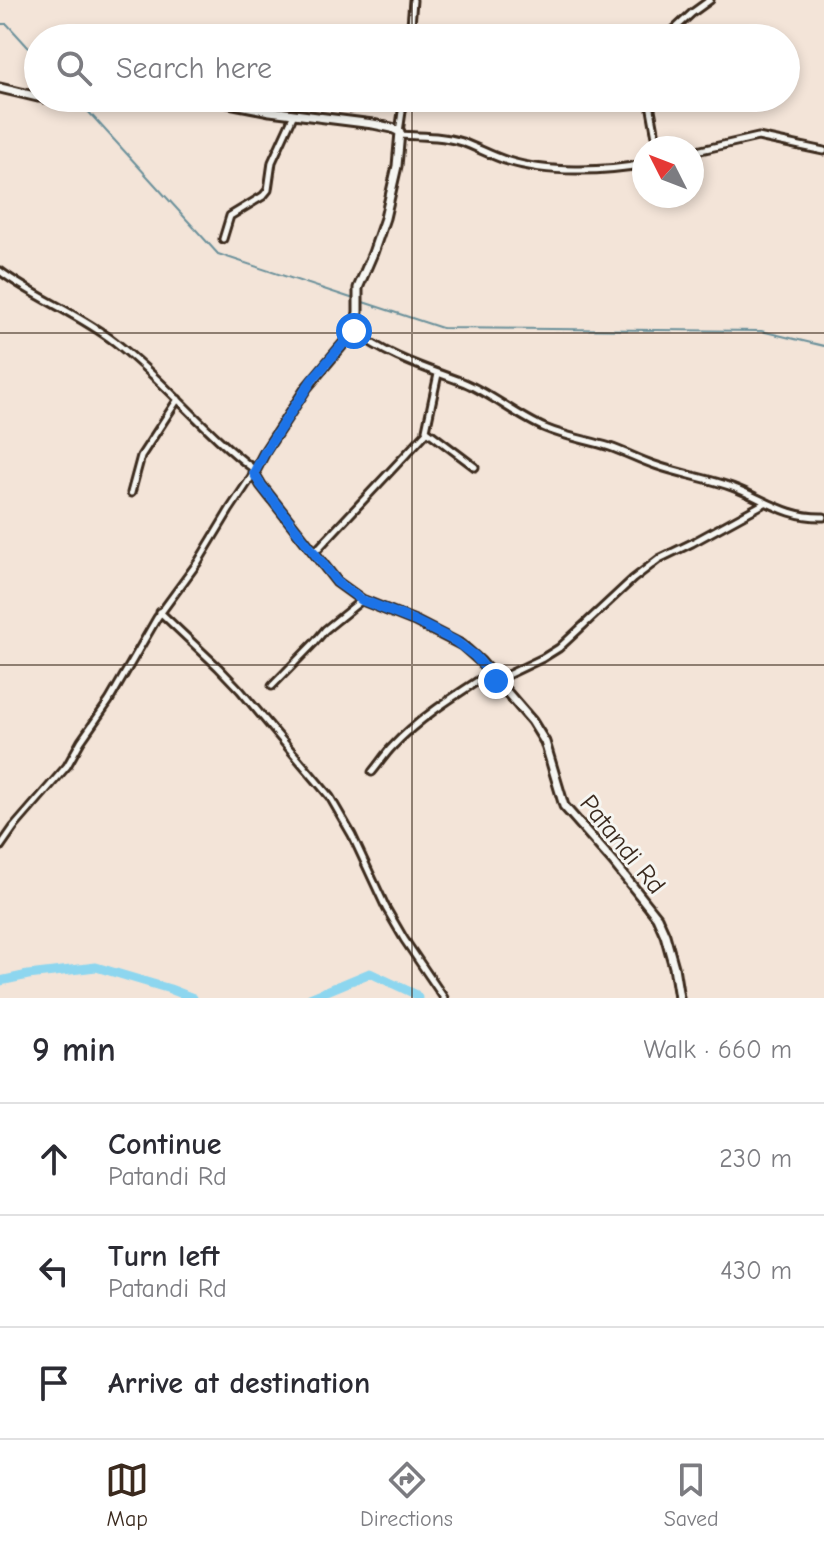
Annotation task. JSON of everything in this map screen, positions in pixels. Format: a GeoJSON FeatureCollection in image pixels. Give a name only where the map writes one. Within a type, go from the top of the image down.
{"type":"FeatureCollection","features":[{"type":"Feature","properties":{"kind":"street"},"geometry":{"type":"LineString","coordinates":[[411,24],[413,0]]}},
{"type":"Feature","properties":{"kind":"street"},"geometry":{"type":"LineString","coordinates":[[680,24],[710,0]]}},
{"type":"Feature","properties":{"kind":"street"},"geometry":{"type":"LineString","coordinates":[[0,88],[24,94]]}},
{"type":"Feature","properties":{"kind":"street"},"geometry":{"type":"LineString","coordinates":[[278,112],[356,121],[392,128],[400,133],[461,142],[510,162],[538,167],[592,170],[632,166]]}},
{"type":"Feature","properties":{"kind":"street"},"geometry":{"type":"LineString","coordinates":[[0,847],[67,766],[160,612],[198,562],[312,380],[354,331],[357,291],[385,218],[394,182],[402,112]]}},
{"type":"Feature","properties":{"kind":"street"},"geometry":{"type":"LineString","coordinates":[[652,112],[656,136]]}},
{"type":"Feature","properties":{"kind":"street"},"geometry":{"type":"LineString","coordinates":[[223,239],[230,216],[268,190],[272,162],[294,114]]}},
{"type":"Feature","properties":{"kind":"street"},"geometry":{"type":"LineString","coordinates":[[704,149],[758,137],[824,151]]}},
{"type":"Feature","properties":{"kind":"street"},"geometry":{"type":"LineString","coordinates":[[0,271],[109,337],[255,471]]}},
{"type":"Feature","properties":{"kind":"street"},"geometry":{"type":"LineString","coordinates":[[354,331],[382,350],[489,394],[553,431],[732,487],[796,515],[824,517]]}},
{"type":"Feature","properties":{"kind":"street"},"geometry":{"type":"LineString","coordinates":[[438,374],[425,428],[475,467]]}},
{"type":"Feature","properties":{"kind":"street"},"geometry":{"type":"LineString","coordinates":[[131,493],[141,456],[178,399]]}},
{"type":"Feature","properties":{"kind":"street"},"geometry":{"type":"LineString","coordinates":[[313,553],[427,432]]}},
{"type":"Feature","properties":{"kind":"street","name":"Patandi Rd"},"geometry":{"type":"LineString","coordinates":[[255,471],[261,485],[333,579],[362,600],[455,641],[475,656],[532,721],[543,737],[564,806],[657,917],[674,967],[679,998]]}},
{"type":"Feature","properties":{"kind":"street"},"geometry":{"type":"LineString","coordinates":[[496,681],[559,648],[659,559],[765,503]]}},
{"type":"Feature","properties":{"kind":"street"},"geometry":{"type":"LineString","coordinates":[[272,686],[325,630],[362,600]]}},
{"type":"Feature","properties":{"kind":"street"},"geometry":{"type":"LineString","coordinates":[[160,612],[240,690],[330,797],[352,835],[386,908],[444,998]]}},
{"type":"Feature","properties":{"kind":"street"},"geometry":{"type":"LineString","coordinates":[[372,772],[409,730],[490,673]]}},
{"type":"Feature","properties":{"kind":"waterway"},"geometry":{"type":"LineString","coordinates":[[0,24],[7,24],[24,43]]}},
{"type":"Feature","properties":{"kind":"waterway"},"geometry":{"type":"LineString","coordinates":[[89,112],[218,254],[354,299]]}},
{"type":"Feature","properties":{"kind":"waterway"},"geometry":{"type":"LineString","coordinates":[[360,301],[442,328],[761,331],[824,346]]}},
{"type":"Feature","properties":{"kind":"waterway"},"geometry":{"type":"LineString","coordinates":[[0,981],[96,967],[193,998]]}},
{"type":"Feature","properties":{"kind":"waterway"},"geometry":{"type":"LineString","coordinates":[[310,998],[370,973],[418,998]]}},
{"type":"Feature","properties":{"kind":"route"},"geometry":{"type":"LineString","coordinates":[[354,331],[312,380],[254,473],[337,582],[362,600],[455,641],[475,656],[496,681]]}}]}
